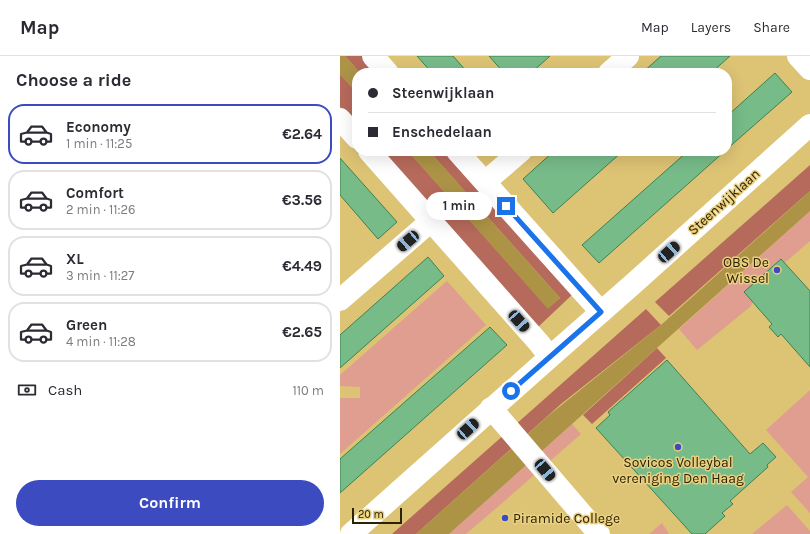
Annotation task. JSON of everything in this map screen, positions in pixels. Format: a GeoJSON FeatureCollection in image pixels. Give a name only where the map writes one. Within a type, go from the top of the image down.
{"type":"FeatureCollection","features":[{"type":"Feature","properties":{"kind":"street"},"geometry":{"type":"LineString","coordinates":[[373,56],[384,68]]}},
{"type":"Feature","properties":{"kind":"street"},"geometry":{"type":"LineString","coordinates":[[615,68],[628,56]]}},
{"type":"Feature","properties":{"kind":"street"},"geometry":{"type":"LineString","coordinates":[[798,56],[810,69]]}},
{"type":"Feature","properties":{"kind":"street"},"geometry":{"type":"LineString","coordinates":[[340,119],[352,132]]}},
{"type":"Feature","properties":{"kind":"street","name":"Steenwijklaan"},"geometry":{"type":"LineString","coordinates":[[351,534],[810,125]]}},
{"type":"Feature","properties":{"kind":"street"},"geometry":{"type":"LineString","coordinates":[[373,156],[550,357]]}},
{"type":"Feature","properties":{"kind":"street"},"geometry":{"type":"LineString","coordinates":[[462,156],[601,312]]}},
{"type":"Feature","properties":{"kind":"street"},"geometry":{"type":"LineString","coordinates":[[485,182],[514,156]]}},
{"type":"Feature","properties":{"kind":"street"},"geometry":{"type":"LineString","coordinates":[[340,300],[431,221]]}},
{"type":"Feature","properties":{"kind":"street"},"geometry":{"type":"LineString","coordinates":[[491,408],[599,534]]}},
{"type":"Feature","properties":{"kind":"shaded area"},"geometry":{"type":"Polygon","coordinates":[[[340,56],[345,56],[356,68],[352,68],[352,87],[340,74],[340,56]]]}},
{"type":"Feature","properties":{"kind":"shaded area"},"geometry":{"type":"Polygon","coordinates":[[[345,56],[365,56],[376,68],[356,68],[345,56]]]}},
{"type":"Feature","properties":{"kind":"shaded area"},"geometry":{"type":"Polygon","coordinates":[[[340,74],[352,87],[352,120],[340,107],[340,74]]]}},
{"type":"Feature","properties":{"kind":"shaded area"},"geometry":{"type":"Polygon","coordinates":[[[383,156],[412,156],[548,308],[560,298],[433,156],[453,156],[574,293],[537,328],[383,156]]]}},
{"type":"Feature","properties":{"kind":"shaded area"},"geometry":{"type":"Polygon","coordinates":[[[412,156],[433,156],[560,298],[548,309],[412,156]]]}},
{"type":"Feature","properties":{"kind":"shaded area"},"geometry":{"type":"Polygon","coordinates":[[[810,165],[810,191],[669,316],[655,302],[810,165]]]}},
{"type":"Feature","properties":{"kind":"shaded area"},"geometry":{"type":"Polygon","coordinates":[[[810,191],[810,211],[449,534],[416,534],[548,416],[661,325],[810,191]]]}},
{"type":"Feature","properties":{"kind":"shaded area"},"geometry":{"type":"Polygon","coordinates":[[[810,211],[810,241],[766,279],[750,307],[697,350],[679,329],[810,211]]]}},
{"type":"Feature","properties":{"kind":"shaded area"},"geometry":{"type":"Polygon","coordinates":[[[447,281],[486,325],[340,454],[340,398],[360,398],[360,387],[340,386],[340,375],[447,281]]]}},
{"type":"Feature","properties":{"kind":"shaded area"},"geometry":{"type":"Polygon","coordinates":[[[646,309],[661,325],[561,404],[416,534],[392,534],[646,309]]]}},
{"type":"Feature","properties":{"kind":"shaded area"},"geometry":{"type":"Polygon","coordinates":[[[657,348],[666,358],[592,424],[583,415],[657,348]]]}},
{"type":"Feature","properties":{"kind":"shaded area"},"geometry":{"type":"Polygon","coordinates":[[[810,390],[810,513],[791,492],[808,477],[766,430],[810,390]]]}},
{"type":"Feature","properties":{"kind":"shaded area"},"geometry":{"type":"Polygon","coordinates":[[[572,424],[581,434],[466,534],[449,534],[572,424]]]}},
{"type":"Feature","properties":{"kind":"shaded area"},"geometry":{"type":"Polygon","coordinates":[[[787,505],[810,531],[810,534],[752,534],[787,505]]]}},
{"type":"Feature","properties":{"kind":"shaded area"},"geometry":{"type":"Polygon","coordinates":[[[662,523],[669,534],[649,534],[662,523]]]}},
{"type":"Feature","properties":{"kind":"building"},"geometry":{"type":"Polygon","coordinates":[[[417,56],[453,56],[464,68],[428,68],[417,56]]]}},
{"type":"Feature","properties":{"kind":"building"},"geometry":{"type":"Polygon","coordinates":[[[489,56],[550,56],[537,68],[500,68],[489,56]]]}},
{"type":"Feature","properties":{"kind":"building"},"geometry":{"type":"Polygon","coordinates":[[[661,56],[730,56],[717,68],[648,68],[661,56]]]}},
{"type":"Feature","properties":{"kind":"building"},"geometry":{"type":"Polygon","coordinates":[[[775,73],[792,92],[732,145],[732,112],[775,73]]]}},
{"type":"Feature","properties":{"kind":"building"},"geometry":{"type":"Polygon","coordinates":[[[548,156],[617,156],[553,213],[523,179],[548,156]]]}},
{"type":"Feature","properties":{"kind":"building"},"geometry":{"type":"Polygon","coordinates":[[[682,156],[719,156],[599,263],[582,245],[682,156]]]}},
{"type":"Feature","properties":{"kind":"building"},"geometry":{"type":"Polygon","coordinates":[[[340,158],[397,222],[378,239],[340,195],[340,158]]]}},
{"type":"Feature","properties":{"kind":"building"},"geometry":{"type":"Polygon","coordinates":[[[428,257],[444,276],[340,368],[340,335],[428,257]]]}},
{"type":"Feature","properties":{"kind":"building"},"geometry":{"type":"Polygon","coordinates":[[[781,259],[810,291],[810,367],[781,334],[778,337],[769,327],[772,324],[744,292],[781,259]]]}},
{"type":"Feature","properties":{"kind":"building"},"geometry":{"type":"Polygon","coordinates":[[[490,327],[507,345],[340,493],[340,459],[490,327]]]}},
{"type":"Feature","properties":{"kind":"building","name":"Sovicos Volleybal vereniging Den Haag"},"geometry":{"type":"Polygon","coordinates":[[[667,360],[750,454],[763,443],[776,457],[767,465],[768,467],[730,501],[733,504],[722,513],[725,516],[705,534],[692,534],[596,428],[610,415],[608,412],[667,360]]]}},
{"type":"Feature","properties":{"kind":"place","name":"OBS De Wissel"},"geometry":{"type":"Point","coordinates":[777,270]}},
{"type":"Feature","properties":{"kind":"place","name":"Sovicos Volleybal vereniging Den Haag"},"geometry":{"type":"Point","coordinates":[678,447]}},
{"type":"Feature","properties":{"kind":"place","name":"Piramide College"},"geometry":{"type":"Point","coordinates":[505,518]}},
{"type":"Feature","properties":{"kind":"route"},"geometry":{"type":"LineString","coordinates":[[506,206],[601,312],[511,391]]}}]}
